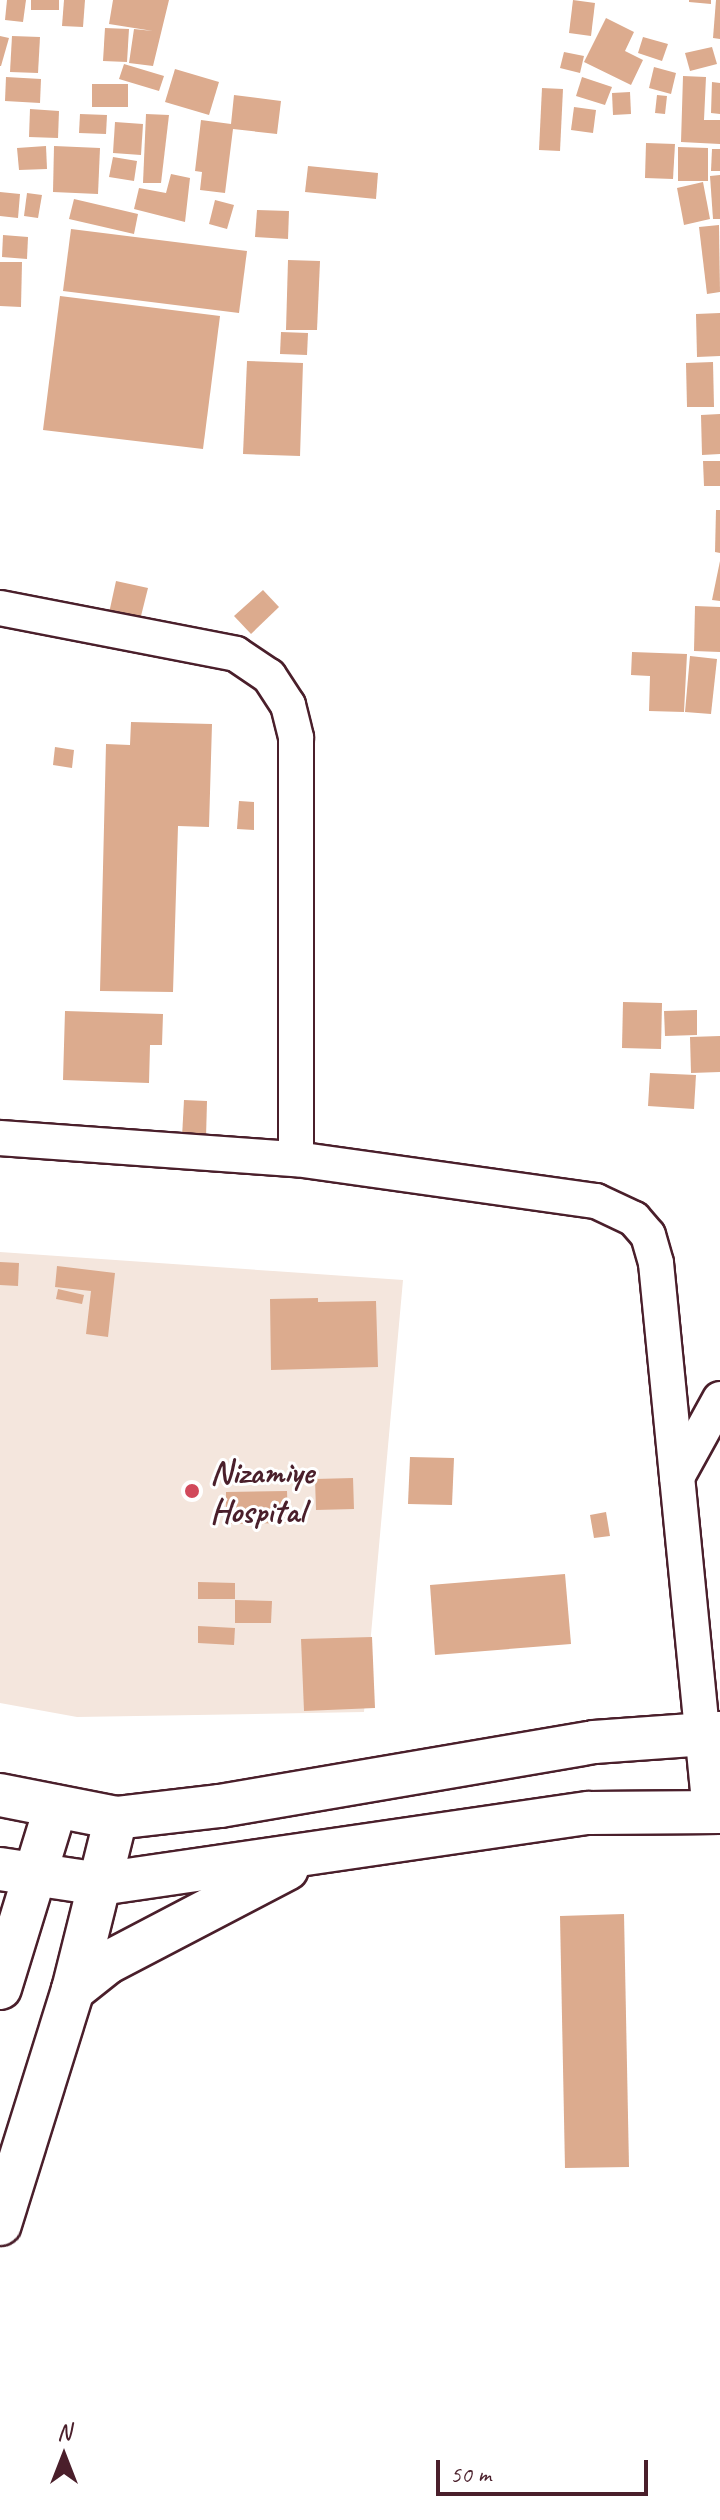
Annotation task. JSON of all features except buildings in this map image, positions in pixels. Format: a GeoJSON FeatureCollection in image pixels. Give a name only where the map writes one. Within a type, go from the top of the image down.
{"type":"FeatureCollection","features":[{"type":"Feature","properties":{"kind":"street"},"geometry":{"type":"LineString","coordinates":[[0,608],[236,654],[269,676],[288,705],[296,738],[296,1159]]}},
{"type":"Feature","properties":{"kind":"street"},"geometry":{"type":"LineString","coordinates":[[0,1138],[296,1159],[596,1201],[634,1219],[648,1235],[656,1263],[677,1477],[711,1733],[715,1812],[589,1813],[100,1884],[18,1872]]}},
{"type":"Feature","properties":{"kind":"street"},"geometry":{"type":"LineString","coordinates":[[677,1477],[720,1399]]}},
{"type":"Feature","properties":{"kind":"street"},"geometry":{"type":"LineString","coordinates":[[0,1795],[116,1818],[220,1806],[594,1742],[711,1733]]}},
{"type":"Feature","properties":{"kind":"street"},"geometry":{"type":"LineString","coordinates":[[0,1988],[18,1872],[56,1806]]}},
{"type":"Feature","properties":{"kind":"street"},"geometry":{"type":"LineString","coordinates":[[0,2224],[73,1990],[116,1818]]}},
{"type":"Feature","properties":{"kind":"street"},"geometry":{"type":"LineString","coordinates":[[73,1990],[107,1963],[316,1854]]}},
{"type":"Feature","properties":{"kind":"shaded area","name":"Nizamiye Hospital"},"geometry":{"type":"Polygon","coordinates":[[[0,1252],[403,1280],[364,1712],[77,1717],[0,1703],[0,1252]]]}},
{"type":"Feature","properties":{"kind":"place","name":"Nizamiye Hospital"},"geometry":{"type":"Point","coordinates":[192,1491]}}]}
